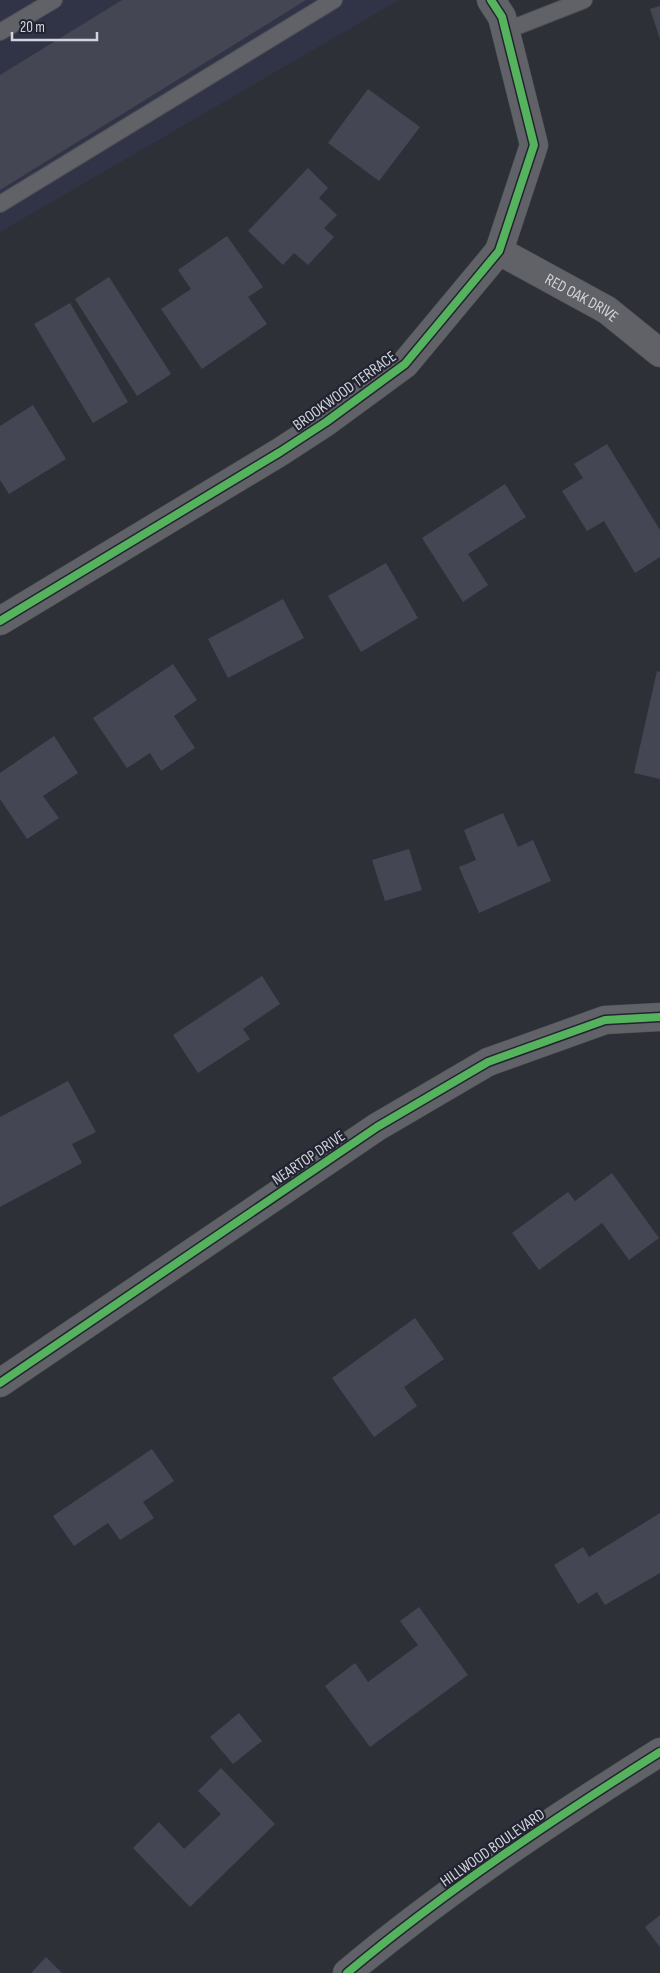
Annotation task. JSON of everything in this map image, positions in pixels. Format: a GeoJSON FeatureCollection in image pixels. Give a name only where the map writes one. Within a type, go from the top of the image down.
{"type":"FeatureCollection","features":[{"type":"Feature","properties":{"kind":"street","name":"BROOKWOOD TERRACE"},"geometry":{"type":"LineString","coordinates":[[0,621],[295,442],[326,422],[405,364],[499,251],[534,145],[502,17],[491,0]]}},
{"type":"Feature","properties":{"kind":"street","name":"RED OAK DRIVE"},"geometry":{"type":"LineString","coordinates":[[499,251],[607,310],[660,353]]}},
{"type":"Feature","properties":{"kind":"street","name":"NEARTOP DRIVE"},"geometry":{"type":"LineString","coordinates":[[0,1383],[377,1127],[488,1062],[605,1020],[660,1017]]}},
{"type":"Feature","properties":{"kind":"street","name":"HILLWOOD BOULEVARD"},"geometry":{"type":"LineString","coordinates":[[347,1973],[408,1923],[574,1806],[660,1752]]}},
{"type":"Feature","properties":{"kind":"lane"},"geometry":{"type":"LineString","coordinates":[[0,32],[54,0]]}},
{"type":"Feature","properties":{"kind":"lane"},"geometry":{"type":"LineString","coordinates":[[0,204],[334,0]]}},
{"type":"Feature","properties":{"kind":"lane"},"geometry":{"type":"LineString","coordinates":[[505,31],[584,0]]}},
{"type":"Feature","properties":{"kind":"shaded area"},"geometry":{"type":"Polygon","coordinates":[[[0,0],[399,0],[0,232],[0,0]]]}},
{"type":"Feature","properties":{"kind":"building"},"geometry":{"type":"Polygon","coordinates":[[[122,0],[306,0],[0,190],[0,75],[122,0]]]}},
{"type":"Feature","properties":{"kind":"building"},"geometry":{"type":"Polygon","coordinates":[[[660,6],[660,39],[650,9],[660,6]]]}},
{"type":"Feature","properties":{"kind":"building"},"geometry":{"type":"Polygon","coordinates":[[[368,89],[420,127],[379,181],[328,143],[368,89]]]}},
{"type":"Feature","properties":{"kind":"building"},"geometry":{"type":"Polygon","coordinates":[[[308,168],[328,188],[319,198],[337,215],[324,228],[334,237],[308,265],[294,253],[283,265],[248,231],[308,168]]]}},
{"type":"Feature","properties":{"kind":"building"},"geometry":{"type":"Polygon","coordinates":[[[227,236],[263,287],[248,297],[267,324],[202,369],[161,309],[191,289],[178,270],[227,236]]]}},
{"type":"Feature","properties":{"kind":"building"},"geometry":{"type":"Polygon","coordinates":[[[109,277],[171,374],[137,396],[75,299],[109,277]]]}},
{"type":"Feature","properties":{"kind":"building"},"geometry":{"type":"Polygon","coordinates":[[[70,303],[128,402],[93,423],[34,324],[70,303]]]}},
{"type":"Feature","properties":{"kind":"building"},"geometry":{"type":"Polygon","coordinates":[[[33,405],[66,459],[9,494],[0,480],[0,426],[33,405]]]}},
{"type":"Feature","properties":{"kind":"building"},"geometry":{"type":"Polygon","coordinates":[[[607,444],[660,530],[660,557],[635,573],[604,521],[587,531],[562,491],[583,478],[574,464],[607,444]]]}},
{"type":"Feature","properties":{"kind":"building"},"geometry":{"type":"Polygon","coordinates":[[[505,484],[526,517],[468,554],[488,585],[463,602],[422,538],[505,484]]]}},
{"type":"Feature","properties":{"kind":"building"},"geometry":{"type":"Polygon","coordinates":[[[386,563],[418,618],[361,652],[328,596],[386,563]]]}},
{"type":"Feature","properties":{"kind":"building"},"geometry":{"type":"Polygon","coordinates":[[[283,599],[304,638],[228,678],[208,639],[283,599]]]}},
{"type":"Feature","properties":{"kind":"building"},"geometry":{"type":"Polygon","coordinates":[[[173,664],[197,700],[174,716],[195,748],[161,771],[150,753],[127,768],[93,718],[173,664]]]}},
{"type":"Feature","properties":{"kind":"building"},"geometry":{"type":"Polygon","coordinates":[[[657,671],[660,672],[660,779],[634,773],[657,671]]]}},
{"type":"Feature","properties":{"kind":"building"},"geometry":{"type":"Polygon","coordinates":[[[54,736],[78,773],[43,796],[59,818],[27,839],[0,799],[0,773],[54,736]]]}},
{"type":"Feature","properties":{"kind":"building"},"geometry":{"type":"Polygon","coordinates":[[[503,813],[518,847],[533,840],[551,881],[479,913],[459,867],[476,860],[464,830],[503,813]]]}},
{"type":"Feature","properties":{"kind":"building"},"geometry":{"type":"Polygon","coordinates":[[[409,849],[422,890],[385,901],[372,860],[409,849]]]}},
{"type":"Feature","properties":{"kind":"building"},"geometry":{"type":"Polygon","coordinates":[[[262,976],[280,1004],[243,1029],[250,1039],[198,1073],[173,1035],[262,976]]]}},
{"type":"Feature","properties":{"kind":"building"},"geometry":{"type":"Polygon","coordinates":[[[68,1081],[96,1132],[72,1144],[82,1163],[0,1207],[0,1117],[68,1081]]]}},
{"type":"Feature","properties":{"kind":"building"},"geometry":{"type":"Polygon","coordinates":[[[612,1173],[659,1238],[629,1260],[602,1223],[539,1270],[512,1233],[568,1192],[575,1201],[612,1173]]]}},
{"type":"Feature","properties":{"kind":"building"},"geometry":{"type":"Polygon","coordinates":[[[415,1318],[444,1359],[404,1387],[417,1406],[374,1437],[332,1378],[415,1318]]]}},
{"type":"Feature","properties":{"kind":"building"},"geometry":{"type":"Polygon","coordinates":[[[152,1449],[174,1481],[143,1502],[154,1518],[120,1540],[108,1523],[74,1546],[53,1516],[152,1449]]]}},
{"type":"Feature","properties":{"kind":"building"},"geometry":{"type":"Polygon","coordinates":[[[660,1513],[660,1573],[605,1605],[597,1592],[578,1604],[554,1565],[583,1547],[589,1557],[660,1513]]]}},
{"type":"Feature","properties":{"kind":"building"},"geometry":{"type":"Polygon","coordinates":[[[419,1607],[468,1675],[370,1747],[325,1686],[355,1663],[368,1682],[418,1645],[400,1621],[419,1607]]]}},
{"type":"Feature","properties":{"kind":"building"},"geometry":{"type":"Polygon","coordinates":[[[239,1713],[262,1741],[233,1764],[210,1737],[239,1713]]]}},
{"type":"Feature","properties":{"kind":"building"},"geometry":{"type":"Polygon","coordinates":[[[221,1768],[275,1824],[190,1907],[133,1848],[159,1822],[184,1849],[221,1814],[198,1791],[221,1768]]]}},
{"type":"Feature","properties":{"kind":"building"},"geometry":{"type":"Polygon","coordinates":[[[660,1915],[660,1947],[645,1927],[660,1915]]]}},
{"type":"Feature","properties":{"kind":"building"},"geometry":{"type":"Polygon","coordinates":[[[46,1957],[62,1973],[31,1973],[46,1957]]]}},
{"type":"Feature","properties":{"kind":"cycle path"},"geometry":{"type":"LineString","coordinates":[[0,621],[280,452],[326,422],[405,364],[499,251],[534,145],[502,17],[491,0]]}},
{"type":"Feature","properties":{"kind":"cycle path"},"geometry":{"type":"LineString","coordinates":[[0,1383],[377,1127],[488,1062],[605,1020],[660,1017]]}},
{"type":"Feature","properties":{"kind":"cycle path"},"geometry":{"type":"LineString","coordinates":[[347,1973],[422,1913],[500,1857],[660,1752]]}}]}
